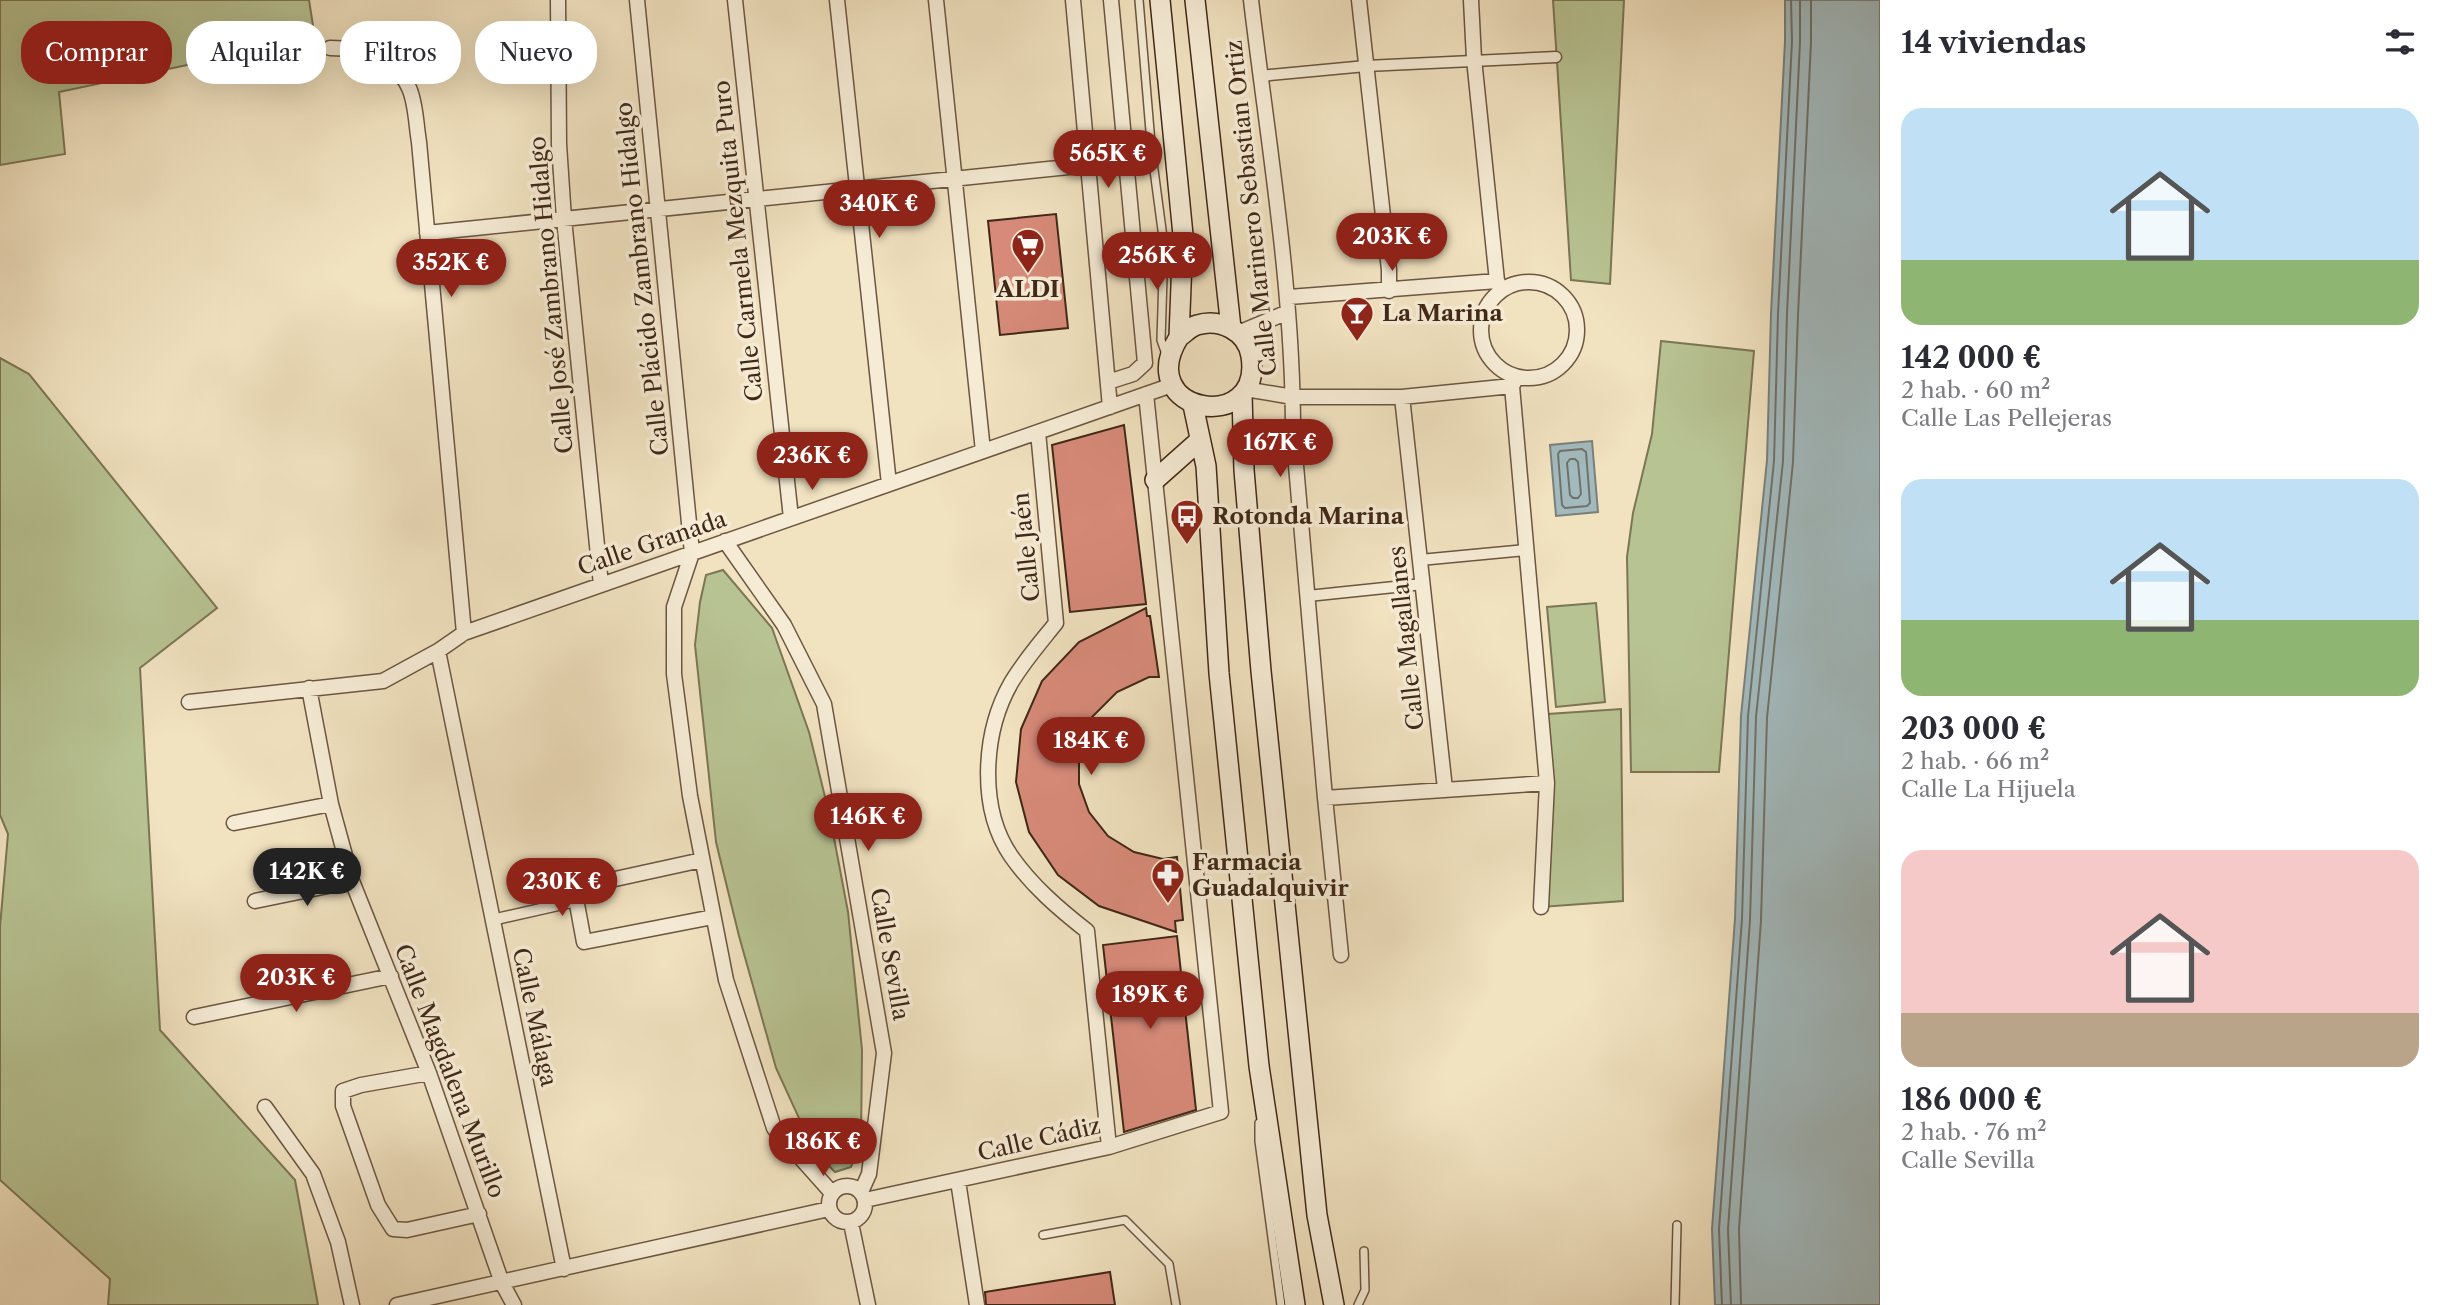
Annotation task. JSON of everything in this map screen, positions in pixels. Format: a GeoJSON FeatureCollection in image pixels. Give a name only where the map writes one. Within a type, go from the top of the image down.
{"type":"FeatureCollection","features":[{"type":"Feature","properties":{"kind":"main road"},"geometry":{"type":"LineString","coordinates":[[1160,0],[1183,235],[1179,337]]}},
{"type":"Feature","properties":{"kind":"main road"},"geometry":{"type":"LineString","coordinates":[[1195,0],[1234,330]]}},
{"type":"Feature","properties":{"kind":"main road"},"geometry":{"type":"LineString","coordinates":[[1244,392],[1221,407],[1193,405],[1181,397],[1172,385],[1168,360],[1179,337],[1194,326],[1208,323],[1234,330],[1250,348],[1253,370],[1244,392],[1244,470],[1261,671],[1317,1215],[1334,1305]]}},
{"type":"Feature","properties":{"kind":"main road"},"geometry":{"type":"LineString","coordinates":[[1193,405],[1206,466],[1219,673],[1259,1066],[1295,1305]]}},
{"type":"Feature","properties":{"kind":"main road"},"geometry":{"type":"LineString","coordinates":[[1155,480],[1200,440]]}},
{"type":"Feature","properties":{"kind":"street","name":"Calle José Zambrano Hidalgo"},"geometry":{"type":"LineString","coordinates":[[558,0],[559,144],[564,219],[601,585]]}},
{"type":"Feature","properties":{"kind":"street","name":"Calle Plácido Zambrano Hidalgo"},"geometry":{"type":"LineString","coordinates":[[637,0],[692,553]]}},
{"type":"Feature","properties":{"kind":"street","name":"Calle Carmela Mezquita Puro"},"geometry":{"type":"LineString","coordinates":[[735,0],[791,518]]}},
{"type":"Feature","properties":{"kind":"street"},"geometry":{"type":"LineString","coordinates":[[837,0],[889,484]]}},
{"type":"Feature","properties":{"kind":"street"},"geometry":{"type":"LineString","coordinates":[[936,0],[983,451]]}},
{"type":"Feature","properties":{"kind":"street"},"geometry":{"type":"LineString","coordinates":[[1073,0],[1110,407]]}},
{"type":"Feature","properties":{"kind":"street"},"geometry":{"type":"LineString","coordinates":[[1108,382],[1133,374],[1145,363],[1111,0]]}},
{"type":"Feature","properties":{"kind":"street","name":"Calle Marinero Sebastian Ortiz"},"geometry":{"type":"LineString","coordinates":[[1251,0],[1289,304],[1293,430],[1341,955]]}},
{"type":"Feature","properties":{"kind":"street"},"geometry":{"type":"LineString","coordinates":[[1359,0],[1389,270],[1389,291]]}},
{"type":"Feature","properties":{"kind":"street"},"geometry":{"type":"LineString","coordinates":[[1471,0],[1474,59],[1499,286],[1483,315],[1480,330],[1483,346],[1491,360],[1514,382],[1547,783],[1541,907]]}},
{"type":"Feature","properties":{"kind":"street"},"geometry":{"type":"LineString","coordinates":[[330,48],[355,48],[378,55],[398,72],[409,88],[419,142],[464,633]]}},
{"type":"Feature","properties":{"kind":"street"},"geometry":{"type":"LineString","coordinates":[[1260,76],[1474,59],[1556,57]]}},
{"type":"Feature","properties":{"kind":"street"},"geometry":{"type":"LineString","coordinates":[[427,233],[1088,165],[1152,155]]}},
{"type":"Feature","properties":{"kind":"street"},"geometry":{"type":"LineString","coordinates":[[1234,330],[1289,304],[1389,291],[1529,282],[1543,284],[1566,299],[1577,326],[1573,348],[1560,367],[1547,374],[1514,382],[1402,397],[1293,397],[1244,392]]}},
{"type":"Feature","properties":{"kind":"street","name":"Calle Granada"},"geometry":{"type":"LineString","coordinates":[[189,702],[383,681],[438,651],[464,633],[1172,385]]}},
{"type":"Feature","properties":{"kind":"street"},"geometry":{"type":"LineString","coordinates":[[1146,394],[1155,480]]}},
{"type":"Feature","properties":{"kind":"street","name":"Calle Magallanes"},"geometry":{"type":"LineString","coordinates":[[1402,397],[1446,789]]}},
{"type":"Feature","properties":{"kind":"street","name":"Calle Jaén"},"geometry":{"type":"LineString","coordinates":[[1038,432],[1056,624],[1028,656],[1010,686],[992,733],[987,778],[993,815],[1010,854],[1036,888],[1087,931],[1109,1147]]}},
{"type":"Feature","properties":{"kind":"street","name":"Calle Cádiz"},"geometry":{"type":"LineString","coordinates":[[863,1196],[958,1181],[1109,1147],[1221,1112],[1155,480]]}},
{"type":"Feature","properties":{"kind":"street","name":"Calle Sevilla"},"geometry":{"type":"LineString","coordinates":[[725,541],[784,625],[824,704],[884,1053],[869,1174],[863,1196]]}},
{"type":"Feature","properties":{"kind":"street"},"geometry":{"type":"LineString","coordinates":[[1420,560],[1526,550]]}},
{"type":"Feature","properties":{"kind":"street"},"geometry":{"type":"LineString","coordinates":[[692,553],[674,607],[674,674],[690,796],[726,980],[774,1128],[832,1194]]}},
{"type":"Feature","properties":{"kind":"street"},"geometry":{"type":"LineString","coordinates":[[1308,596],[1423,584]]}},
{"type":"Feature","properties":{"kind":"street","name":"Calle Málaga"},"geometry":{"type":"LineString","coordinates":[[438,651],[564,1269]]}},
{"type":"Feature","properties":{"kind":"street","name":"Calle Magdalena Murillo"},"geometry":{"type":"LineString","coordinates":[[309,688],[331,804],[352,881],[429,1073],[502,1283],[514,1305]]}},
{"type":"Feature","properties":{"kind":"street"},"geometry":{"type":"LineString","coordinates":[[1325,798],[1547,783]]}},
{"type":"Feature","properties":{"kind":"street"},"geometry":{"type":"LineString","coordinates":[[234,823],[331,804]]}},
{"type":"Feature","properties":{"kind":"street"},"geometry":{"type":"LineString","coordinates":[[702,860],[574,888],[576,901],[584,942],[713,917]]}},
{"type":"Feature","properties":{"kind":"street"},"geometry":{"type":"LineString","coordinates":[[255,901],[352,881]]}},
{"type":"Feature","properties":{"kind":"street"},"geometry":{"type":"LineString","coordinates":[[492,920],[576,901]]}},
{"type":"Feature","properties":{"kind":"street"},"geometry":{"type":"LineString","coordinates":[[194,1017],[391,976]]}},
{"type":"Feature","properties":{"kind":"street"},"geometry":{"type":"LineString","coordinates":[[429,1073],[361,1085],[343,1091],[347,1118],[378,1205],[393,1229],[407,1230],[479,1214]]}},
{"type":"Feature","properties":{"kind":"street"},"geometry":{"type":"LineString","coordinates":[[265,1107],[313,1174],[338,1242],[352,1305]]}},
{"type":"Feature","properties":{"kind":"street"},"geometry":{"type":"LineString","coordinates":[[958,1181],[977,1305]]}},
{"type":"Feature","properties":{"kind":"street"},"geometry":{"type":"LineString","coordinates":[[852,1186],[863,1196],[865,1210],[860,1218],[851,1223],[834,1217],[829,1209],[832,1194],[841,1187],[852,1186]]}},
{"type":"Feature","properties":{"kind":"street"},"geometry":{"type":"LineString","coordinates":[[397,1305],[829,1209]]}},
{"type":"Feature","properties":{"kind":"street"},"geometry":{"type":"LineString","coordinates":[[851,1223],[868,1305]]}},
{"type":"Feature","properties":{"kind":"lane"},"geometry":{"type":"LineString","coordinates":[[1139,0],[1152,155],[1164,245],[1161,340],[1168,360]]}},
{"type":"Feature","properties":{"kind":"lane"},"geometry":{"type":"LineString","coordinates":[[1259,1066],[1259,1140],[1281,1305]]}},
{"type":"Feature","properties":{"kind":"lane"},"geometry":{"type":"LineString","coordinates":[[1043,1235],[1125,1220],[1169,1264],[1176,1305]]}},
{"type":"Feature","properties":{"kind":"lane"},"geometry":{"type":"LineString","coordinates":[[1675,1305],[1676,1224]]}},
{"type":"Feature","properties":{"kind":"lane"},"geometry":{"type":"LineString","coordinates":[[1358,1305],[1365,1290],[1364,1251]]}},
{"type":"Feature","properties":{"kind":"green space"},"geometry":{"type":"Polygon","coordinates":[[[0,0],[309,0],[312,21],[186,21],[186,65],[172,68],[172,21],[21,21],[21,84],[97,84],[59,92],[65,154],[0,165],[0,0]]]}},
{"type":"Feature","properties":{"kind":"green space"},"geometry":{"type":"Polygon","coordinates":[[[1553,0],[1624,0],[1610,284],[1571,280],[1553,0]]]}},
{"type":"Feature","properties":{"kind":"green space"},"geometry":{"type":"Polygon","coordinates":[[[1661,341],[1754,351],[1719,772],[1631,772],[1627,557],[1633,513],[1652,434],[1661,341]]]}},
{"type":"Feature","properties":{"kind":"green space"},"geometry":{"type":"Polygon","coordinates":[[[0,358],[29,374],[217,608],[140,668],[160,1030],[295,1180],[318,1305],[108,1305],[110,1279],[0,1180],[0,927],[8,834],[0,815],[0,358]]]}},
{"type":"Feature","properties":{"kind":"green space"},"geometry":{"type":"Polygon","coordinates":[[[723,570],[772,628],[809,732],[830,817],[848,912],[862,1050],[861,1141],[851,1167],[835,1172],[814,1151],[776,1068],[716,842],[695,645],[706,575],[723,570]]]}},
{"type":"Feature","properties":{"kind":"green space"},"geometry":{"type":"Polygon","coordinates":[[[1596,603],[1605,702],[1556,707],[1547,607],[1596,603]]]}},
{"type":"Feature","properties":{"kind":"green space"},"geometry":{"type":"Polygon","coordinates":[[[1621,709],[1623,901],[1541,907],[1548,714],[1621,709]]]}},
{"type":"Feature","properties":{"kind":"water"},"geometry":{"type":"Polygon","coordinates":[[[1785,0],[1880,0],[1880,1305],[1715,1305],[1712,1229],[1735,919],[1741,716],[1767,460],[1785,0]]]}},
{"type":"Feature","properties":{"kind":"water"},"geometry":{"type":"Polygon","coordinates":[[[1592,441],[1598,512],[1556,516],[1550,445],[1592,441]]]}},
{"type":"Feature","properties":{"kind":"building","name":"ALDI"},"geometry":{"type":"Polygon","coordinates":[[[1056,214],[1068,328],[1000,335],[988,221],[1056,214]]]}},
{"type":"Feature","properties":{"kind":"building"},"geometry":{"type":"Polygon","coordinates":[[[1124,425],[1146,604],[1070,612],[1052,445],[1124,425]]]}},
{"type":"Feature","properties":{"kind":"building"},"geometry":{"type":"Polygon","coordinates":[[[1146,608],[1147,616],[1150,616],[1159,677],[1149,677],[1117,692],[1092,717],[1079,749],[1079,784],[1089,812],[1108,836],[1134,852],[1163,859],[1177,857],[1183,920],[1175,921],[1176,932],[1099,906],[1058,875],[1029,832],[1016,782],[1021,729],[1042,681],[1079,642],[1146,608]]]}},
{"type":"Feature","properties":{"kind":"building"},"geometry":{"type":"Polygon","coordinates":[[[1177,936],[1196,1110],[1124,1132],[1103,945],[1177,936]]]}},
{"type":"Feature","properties":{"kind":"building"},"geometry":{"type":"Polygon","coordinates":[[[1110,1272],[1115,1305],[986,1305],[985,1292],[1110,1272]]]}},
{"type":"Feature","properties":{"kind":"place","name":"ALDI"},"geometry":{"type":"Point","coordinates":[1028,275]}},
{"type":"Feature","properties":{"kind":"place","name":"La Marina"},"geometry":{"type":"Point","coordinates":[1357,343]}},
{"type":"Feature","properties":{"kind":"place","name":"Rotonda Marina"},"geometry":{"type":"Point","coordinates":[1187,546]}},
{"type":"Feature","properties":{"kind":"place","name":"Farmacia Guadalquivir"},"geometry":{"type":"Point","coordinates":[1168,905]}}]}
